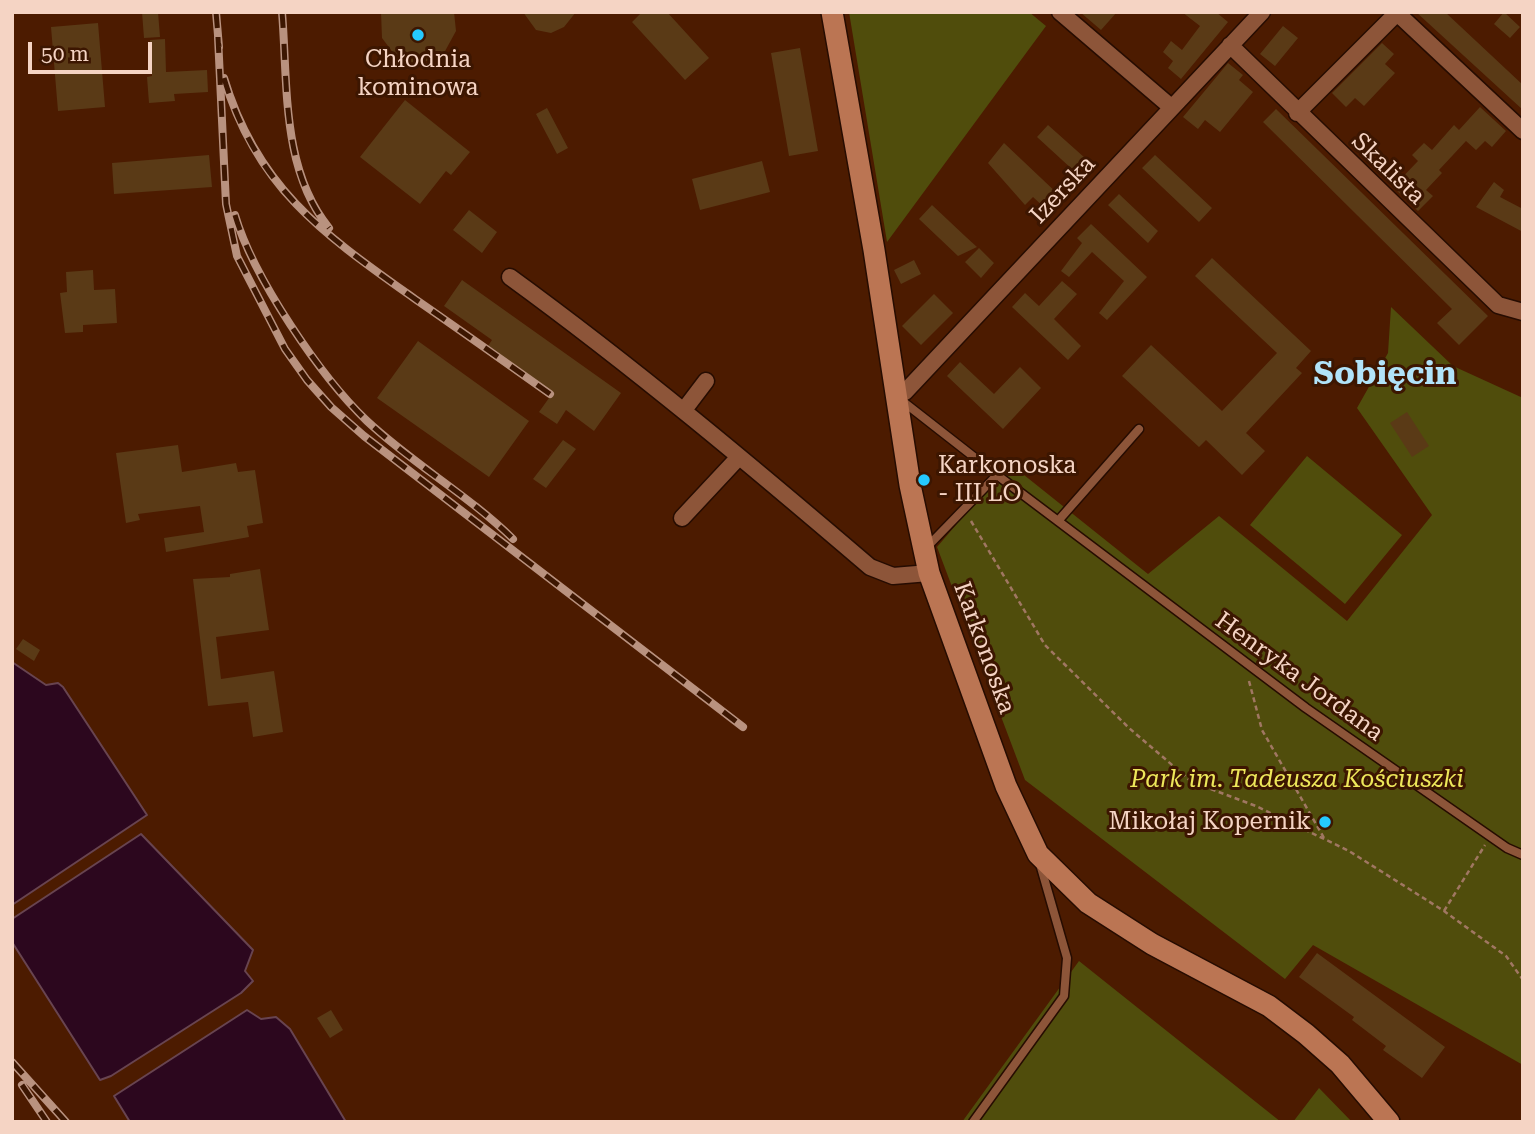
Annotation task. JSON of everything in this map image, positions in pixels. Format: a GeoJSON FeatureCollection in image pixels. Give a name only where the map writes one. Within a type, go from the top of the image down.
{"type":"FeatureCollection","features":[{"type":"Feature","properties":{"kind":"main road","name":"Karkonoska"},"geometry":{"type":"LineString","coordinates":[[832,12],[874,250],[896,396],[929,573],[1006,786],[1038,854],[1088,903],[1152,944],[1269,1006],[1306,1034],[1340,1064],[1389,1122]]}},
{"type":"Feature","properties":{"kind":"street"},"geometry":{"type":"LineString","coordinates":[[1060,12],[1171,107]]}},
{"type":"Feature","properties":{"kind":"street"},"geometry":{"type":"LineString","coordinates":[[1239,12],[1257,18]]}},
{"type":"Feature","properties":{"kind":"street"},"geometry":{"type":"LineString","coordinates":[[1297,113],[1396,13],[1523,131]]}},
{"type":"Feature","properties":{"kind":"street","name":"Izerska"},"geometry":{"type":"LineString","coordinates":[[896,396],[905,392],[998,295],[1257,18]]}},
{"type":"Feature","properties":{"kind":"street","name":"Skalista"},"geometry":{"type":"LineString","coordinates":[[1230,46],[1499,305],[1523,312]]}},
{"type":"Feature","properties":{"kind":"street"},"geometry":{"type":"LineString","coordinates":[[510,277],[684,410],[870,567],[893,576],[929,573]]}},
{"type":"Feature","properties":{"kind":"street"},"geometry":{"type":"LineString","coordinates":[[684,410],[706,381]]}},
{"type":"Feature","properties":{"kind":"street"},"geometry":{"type":"LineString","coordinates":[[682,518],[738,458]]}},
{"type":"Feature","properties":{"kind":"lane","name":"Henryka Jordana"},"geometry":{"type":"LineString","coordinates":[[896,396],[1243,661],[1490,837],[1523,855]]}},
{"type":"Feature","properties":{"kind":"lane"},"geometry":{"type":"LineString","coordinates":[[1058,521],[1139,429]]}},
{"type":"Feature","properties":{"kind":"lane"},"geometry":{"type":"LineString","coordinates":[[924,550],[997,474]]}},
{"type":"Feature","properties":{"kind":"lane"},"geometry":{"type":"LineString","coordinates":[[973,1122],[1064,996],[1067,958],[1038,854]]}},
{"type":"Feature","properties":{"kind":"path"},"geometry":{"type":"LineString","coordinates":[[964,509],[1045,645],[1129,728],[1192,782],[1256,806],[1349,851],[1444,911],[1506,956],[1523,979]]}},
{"type":"Feature","properties":{"kind":"path"},"geometry":{"type":"LineString","coordinates":[[1243,661],[1262,730],[1326,840]]}},
{"type":"Feature","properties":{"kind":"path"},"geometry":{"type":"LineString","coordinates":[[1444,911],[1490,837]]}},
{"type":"Feature","properties":{"kind":"green space"},"geometry":{"type":"Polygon","coordinates":[[[849,12],[1029,12],[1046,26],[887,242],[849,12]]]}},
{"type":"Feature","properties":{"kind":"green space","name":"Park im. Tadeusza Kościuszki"},"geometry":{"type":"Polygon","coordinates":[[[1391,307],[1453,366],[1523,398],[1523,1065],[1313,945],[1285,979],[1025,780],[937,547],[1009,463],[1148,574],[1219,516],[1347,621],[1432,515],[1357,408],[1388,353],[1391,307]]]}},
{"type":"Feature","properties":{"kind":"green space"},"geometry":{"type":"Polygon","coordinates":[[[1307,456],[1402,535],[1345,604],[1250,525],[1307,456]]]}},
{"type":"Feature","properties":{"kind":"green space"},"geometry":{"type":"Polygon","coordinates":[[[1079,961],[1281,1122],[962,1122],[1079,961]]]}},
{"type":"Feature","properties":{"kind":"green space"},"geometry":{"type":"Polygon","coordinates":[[[1319,1088],[1352,1122],[1293,1122],[1319,1088]]]}},
{"type":"Feature","properties":{"kind":"shaded area"},"geometry":{"type":"Polygon","coordinates":[[[12,662],[46,685],[58,683],[63,687],[147,815],[12,905],[12,662]]]}},
{"type":"Feature","properties":{"kind":"shaded area"},"geometry":{"type":"Polygon","coordinates":[[[141,834],[253,950],[245,971],[253,981],[241,993],[111,1076],[100,1080],[12,942],[12,919],[141,834]]]}},
{"type":"Feature","properties":{"kind":"shaded area"},"geometry":{"type":"Polygon","coordinates":[[[247,1010],[261,1019],[276,1017],[290,1029],[346,1122],[130,1122],[114,1096],[247,1010]]]}},
{"type":"Feature","properties":{"kind":"building"},"geometry":{"type":"Polygon","coordinates":[[[142,12],[158,12],[160,37],[144,38],[142,12]]]}},
{"type":"Feature","properties":{"kind":"building","name":"Chłodnia kominowa"},"geometry":{"type":"Polygon","coordinates":[[[381,12],[454,12],[456,31],[444,53],[434,60],[409,63],[397,58],[382,38],[381,12]]]}},
{"type":"Feature","properties":{"kind":"building","name":"Chłodnia kominowa"},"geometry":{"type":"Polygon","coordinates":[[[523,12],[576,12],[564,27],[551,33],[536,30],[523,12]]]}},
{"type":"Feature","properties":{"kind":"building"},"geometry":{"type":"Polygon","coordinates":[[[642,12],[667,12],[709,58],[685,80],[632,22],[642,12]]]}},
{"type":"Feature","properties":{"kind":"building"},"geometry":{"type":"Polygon","coordinates":[[[1080,12],[1117,12],[1101,30],[1080,12]]]}},
{"type":"Feature","properties":{"kind":"building"},"geometry":{"type":"Polygon","coordinates":[[[1182,12],[1216,12],[1228,22],[1181,79],[1168,68],[1173,61],[1163,52],[1171,41],[1182,50],[1200,26],[1182,12]]]}},
{"type":"Feature","properties":{"kind":"building"},"geometry":{"type":"Polygon","coordinates":[[[1416,12],[1445,12],[1523,85],[1523,110],[1416,12]]]}},
{"type":"Feature","properties":{"kind":"building"},"geometry":{"type":"Polygon","coordinates":[[[1504,12],[1520,27],[1510,38],[1494,24],[1504,12]]]}},
{"type":"Feature","properties":{"kind":"building"},"geometry":{"type":"Polygon","coordinates":[[[98,23],[105,107],[58,111],[51,27],[98,23]]]}},
{"type":"Feature","properties":{"kind":"building"},"geometry":{"type":"Polygon","coordinates":[[[1283,26],[1298,38],[1275,66],[1260,54],[1283,26]]]}},
{"type":"Feature","properties":{"kind":"building"},"geometry":{"type":"Polygon","coordinates":[[[165,39],[166,72],[207,70],[208,92],[174,94],[175,101],[149,103],[147,77],[152,76],[150,40],[165,39]]]}},
{"type":"Feature","properties":{"kind":"building"},"geometry":{"type":"Polygon","coordinates":[[[1382,43],[1394,54],[1385,64],[1395,73],[1364,106],[1355,98],[1346,107],[1332,93],[1382,43]]]}},
{"type":"Feature","properties":{"kind":"building"},"geometry":{"type":"Polygon","coordinates":[[[800,48],[818,151],[789,156],[771,53],[800,48]]]}},
{"type":"Feature","properties":{"kind":"building"},"geometry":{"type":"Polygon","coordinates":[[[1228,63],[1243,75],[1239,80],[1253,92],[1220,132],[1205,120],[1198,129],[1183,117],[1228,63]]]}},
{"type":"Feature","properties":{"kind":"building"},"geometry":{"type":"Polygon","coordinates":[[[405,100],[470,152],[451,175],[446,171],[420,204],[360,157],[405,100]]]}},
{"type":"Feature","properties":{"kind":"building"},"geometry":{"type":"Polygon","coordinates":[[[1480,107],[1506,131],[1492,147],[1485,141],[1476,150],[1466,141],[1439,170],[1442,173],[1426,190],[1433,196],[1418,211],[1393,187],[1418,161],[1412,155],[1424,143],[1432,150],[1454,125],[1459,130],[1480,107]]]}},
{"type":"Feature","properties":{"kind":"building"},"geometry":{"type":"Polygon","coordinates":[[[547,108],[568,148],[557,154],[536,114],[547,108]]]}},
{"type":"Feature","properties":{"kind":"building"},"geometry":{"type":"Polygon","coordinates":[[[1276,109],[1488,316],[1459,345],[1437,323],[1452,309],[1263,122],[1276,109]]]}},
{"type":"Feature","properties":{"kind":"building"},"geometry":{"type":"Polygon","coordinates":[[[1048,125],[1085,158],[1073,170],[1037,137],[1048,125]]]}},
{"type":"Feature","properties":{"kind":"building"},"geometry":{"type":"Polygon","coordinates":[[[1004,143],[1060,196],[1047,210],[1033,197],[1025,205],[988,163],[1004,143]]]}},
{"type":"Feature","properties":{"kind":"building"},"geometry":{"type":"Polygon","coordinates":[[[209,155],[212,187],[114,194],[112,163],[209,155]]]}},
{"type":"Feature","properties":{"kind":"building"},"geometry":{"type":"Polygon","coordinates":[[[1155,155],[1212,208],[1199,222],[1142,168],[1155,155]]]}},
{"type":"Feature","properties":{"kind":"building"},"geometry":{"type":"Polygon","coordinates":[[[762,161],[770,192],[700,210],[692,179],[762,161]]]}},
{"type":"Feature","properties":{"kind":"building"},"geometry":{"type":"Polygon","coordinates":[[[1494,182],[1504,190],[1500,197],[1523,209],[1523,232],[1476,207],[1494,182]]]}},
{"type":"Feature","properties":{"kind":"building"},"geometry":{"type":"Polygon","coordinates":[[[1119,194],[1158,231],[1148,243],[1108,205],[1119,194]]]}},
{"type":"Feature","properties":{"kind":"building"},"geometry":{"type":"Polygon","coordinates":[[[932,205],[977,247],[958,256],[919,219],[932,205]]]}},
{"type":"Feature","properties":{"kind":"building"},"geometry":{"type":"Polygon","coordinates":[[[469,210],[497,232],[482,253],[453,230],[469,210]]]}},
{"type":"Feature","properties":{"kind":"building"},"geometry":{"type":"Polygon","coordinates":[[[1091,224],[1147,277],[1107,320],[1099,313],[1124,281],[1092,252],[1069,277],[1061,271],[1082,243],[1077,238],[1091,224]]]}},
{"type":"Feature","properties":{"kind":"building"},"geometry":{"type":"Polygon","coordinates":[[[979,248],[994,263],[981,278],[965,262],[979,248]]]}},
{"type":"Feature","properties":{"kind":"building"},"geometry":{"type":"Polygon","coordinates":[[[1212,258],[1311,351],[1296,368],[1302,373],[1246,433],[1265,451],[1242,475],[1206,440],[1199,447],[1122,376],[1151,345],[1222,411],[1277,353],[1195,276],[1212,258]]]}},
{"type":"Feature","properties":{"kind":"building"},"geometry":{"type":"Polygon","coordinates":[[[914,260],[921,274],[901,284],[894,270],[914,260]]]}},
{"type":"Feature","properties":{"kind":"building"},"geometry":{"type":"Polygon","coordinates":[[[93,270],[94,290],[115,289],[117,323],[83,325],[83,332],[65,333],[60,293],[67,292],[66,272],[93,270]]]}},
{"type":"Feature","properties":{"kind":"building"},"geometry":{"type":"Polygon","coordinates":[[[462,280],[621,393],[594,431],[566,410],[557,424],[539,412],[549,398],[484,352],[492,340],[444,306],[462,280]]]}},
{"type":"Feature","properties":{"kind":"building"},"geometry":{"type":"Polygon","coordinates":[[[1062,281],[1077,294],[1054,319],[1081,346],[1068,360],[1012,307],[1025,293],[1039,306],[1062,281]]]}},
{"type":"Feature","properties":{"kind":"building"},"geometry":{"type":"Polygon","coordinates":[[[934,294],[953,313],[921,345],[902,326],[934,294]]]}},
{"type":"Feature","properties":{"kind":"building"},"geometry":{"type":"Polygon","coordinates":[[[418,341],[529,421],[489,477],[377,398],[418,341]]]}},
{"type":"Feature","properties":{"kind":"building"},"geometry":{"type":"Polygon","coordinates":[[[960,362],[994,394],[1020,367],[1041,388],[1003,429],[947,376],[960,362]]]}},
{"type":"Feature","properties":{"kind":"building"},"geometry":{"type":"Polygon","coordinates":[[[1407,412],[1429,446],[1412,457],[1390,423],[1407,412]]]}},
{"type":"Feature","properties":{"kind":"building"},"geometry":{"type":"Polygon","coordinates":[[[563,440],[576,449],[546,488],[533,479],[563,440]]]}},
{"type":"Feature","properties":{"kind":"building"},"geometry":{"type":"Polygon","coordinates":[[[178,445],[182,472],[236,463],[238,472],[255,470],[263,523],[247,526],[249,537],[166,552],[164,538],[204,532],[200,506],[138,514],[140,520],[126,523],[116,453],[178,445]]]}},
{"type":"Feature","properties":{"kind":"building"},"geometry":{"type":"Polygon","coordinates":[[[260,569],[269,630],[216,637],[221,679],[274,671],[283,732],[253,737],[248,702],[208,706],[193,579],[230,577],[230,574],[260,569]]]}},
{"type":"Feature","properties":{"kind":"building"},"geometry":{"type":"Polygon","coordinates":[[[23,639],[40,650],[34,661],[16,649],[23,639]]]}},
{"type":"Feature","properties":{"kind":"building"},"geometry":{"type":"Polygon","coordinates":[[[1317,953],[1445,1047],[1422,1078],[1383,1050],[1386,1046],[1352,1020],[1354,1017],[1299,977],[1317,953]]]}},
{"type":"Feature","properties":{"kind":"building"},"geometry":{"type":"Polygon","coordinates":[[[331,1010],[343,1030],[330,1038],[317,1018],[331,1010]]]}},
{"type":"Feature","properties":{"kind":"railway"},"geometry":{"type":"LineString","coordinates":[[216,12],[219,47]]}},
{"type":"Feature","properties":{"kind":"railway"},"geometry":{"type":"LineString","coordinates":[[282,12],[287,96],[295,153],[313,205],[329,228]]}},
{"type":"Feature","properties":{"kind":"railway"},"geometry":{"type":"LineString","coordinates":[[218,37],[226,204],[237,256],[285,349],[307,380],[331,407],[364,436],[743,727]]}},
{"type":"Feature","properties":{"kind":"railway"},"geometry":{"type":"LineString","coordinates":[[224,78],[238,117],[255,150],[275,180],[298,206],[352,253],[550,394]]}},
{"type":"Feature","properties":{"kind":"railway"},"geometry":{"type":"LineString","coordinates":[[235,215],[244,240],[272,296],[329,379],[385,437],[478,508],[513,539]]}},
{"type":"Feature","properties":{"kind":"railway"},"geometry":{"type":"LineString","coordinates":[[12,1062],[66,1122]]}},
{"type":"Feature","properties":{"kind":"railway"},"geometry":{"type":"LineString","coordinates":[[22,1085],[47,1122]]}},
{"type":"Feature","properties":{"kind":"place","name":"Chłodnia kominowa"},"geometry":{"type":"Point","coordinates":[418,35]}},
{"type":"Feature","properties":{"kind":"place","name":"Karkonoska - III LO"},"geometry":{"type":"Point","coordinates":[924,480]}},
{"type":"Feature","properties":{"kind":"place","name":"Mikołaj Kopernik"},"geometry":{"type":"Point","coordinates":[1325,822]}},
{"type":"Feature","properties":{"kind":"district","name":"Sobięcin"},"geometry":{"type":"Point","coordinates":[1385,375]}}]}
